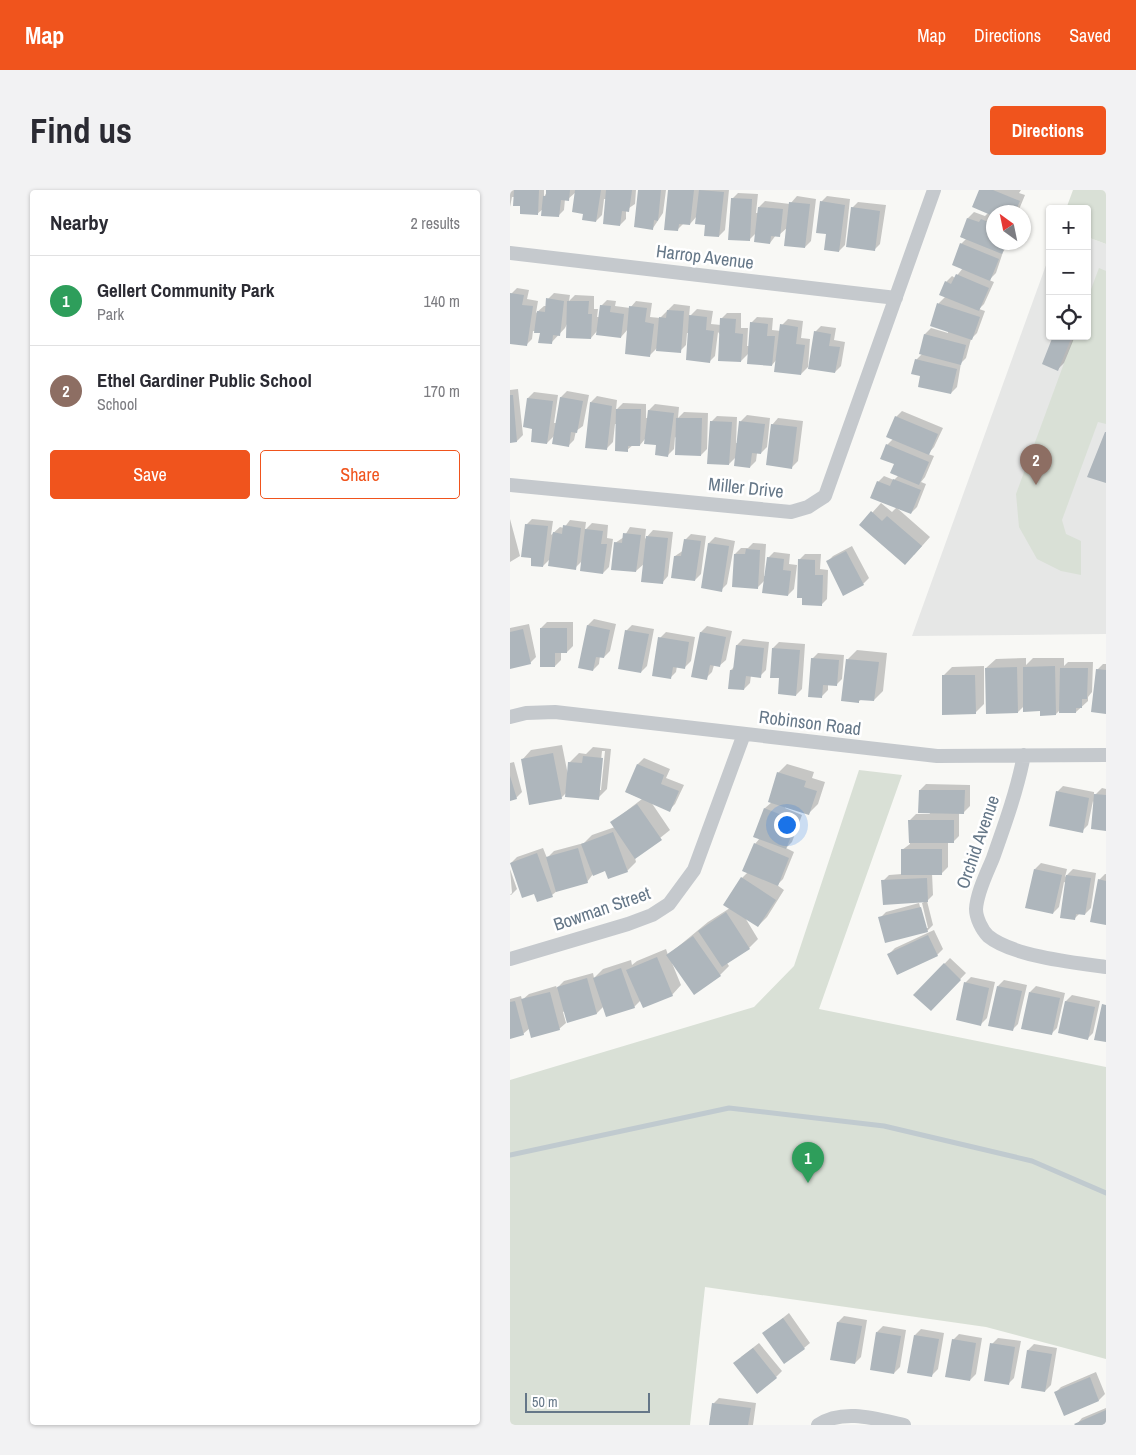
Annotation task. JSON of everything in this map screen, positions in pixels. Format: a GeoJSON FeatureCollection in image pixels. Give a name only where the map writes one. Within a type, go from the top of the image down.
{"type":"FeatureCollection","features":[{"type":"Feature","properties":{"kind":"street","name":"Miller Drive"},"geometry":{"type":"LineString","coordinates":[[510,484],[791,512],[808,507],[826,496],[934,190]]}},
{"type":"Feature","properties":{"kind":"street","name":"Harrop Avenue"},"geometry":{"type":"LineString","coordinates":[[510,253],[896,298]]}},
{"type":"Feature","properties":{"kind":"street","name":"Robinson Road"},"geometry":{"type":"LineString","coordinates":[[510,717],[555,712],[936,756],[1106,755]]}},
{"type":"Feature","properties":{"kind":"street","name":"Bowman Street"},"geometry":{"type":"LineString","coordinates":[[510,959],[628,924],[652,915],[669,904],[694,870],[744,734]]}},
{"type":"Feature","properties":{"kind":"street","name":"Orchid Avenue"},"geometry":{"type":"LineString","coordinates":[[1024,755],[1008,814],[976,909],[979,923],[987,935],[998,942],[1052,959],[1106,967]]}},
{"type":"Feature","properties":{"kind":"street"},"geometry":{"type":"LineString","coordinates":[[818,1425],[829,1419],[846,1416],[904,1425]]}},
{"type":"Feature","properties":{"kind":"shaded area"},"geometry":{"type":"Polygon","coordinates":[[[1073,190],[1106,190],[1106,244],[1091,238],[1091,205],[1067,205],[1073,190]]]}},
{"type":"Feature","properties":{"kind":"shaded area"},"geometry":{"type":"Polygon","coordinates":[[[1091,238],[1106,244],[1106,634],[912,636],[1046,265],[1046,340],[1091,340],[1091,238]]]}},
{"type":"Feature","properties":{"kind":"shaded area"},"geometry":{"type":"Polygon","coordinates":[[[1099,268],[1106,271],[1106,424],[1098,422],[1062,520],[1066,534],[1081,541],[1081,575],[1061,571],[1037,559],[1019,527],[1016,494],[1073,340],[1091,340],[1091,289],[1099,268]]]}},
{"type":"Feature","properties":{"kind":"shaded area"},"geometry":{"type":"Polygon","coordinates":[[[859,770],[902,775],[819,1009],[1106,1067],[1106,1359],[986,1327],[705,1287],[690,1425],[510,1425],[510,1080],[754,1007],[794,966],[859,770]]]}},
{"type":"Feature","properties":{"kind":"building"},"geometry":{"type":"Polygon","coordinates":[[[514,190],[539,190],[538,215],[520,214],[520,206],[513,206],[514,190]]]}},
{"type":"Feature","properties":{"kind":"building"},"geometry":{"type":"Polygon","coordinates":[[[546,190],[570,190],[569,201],[561,200],[559,217],[541,216],[543,196],[546,196],[546,190]]]}},
{"type":"Feature","properties":{"kind":"building"},"geometry":{"type":"Polygon","coordinates":[[[575,190],[601,190],[596,222],[582,220],[583,214],[572,212],[575,190]]]}},
{"type":"Feature","properties":{"kind":"building"},"geometry":{"type":"Polygon","coordinates":[[[606,190],[632,190],[629,212],[622,211],[620,226],[603,224],[606,190]]]}},
{"type":"Feature","properties":{"kind":"building"},"geometry":{"type":"Polygon","coordinates":[[[638,190],[661,190],[658,221],[654,220],[653,230],[634,227],[638,190]]]}},
{"type":"Feature","properties":{"kind":"building"},"geometry":{"type":"Polygon","coordinates":[[[668,190],[694,190],[690,225],[679,224],[678,231],[664,230],[668,190]]]}},
{"type":"Feature","properties":{"kind":"building"},"geometry":{"type":"Polygon","coordinates":[[[699,190],[724,192],[719,237],[704,236],[705,225],[695,224],[699,190]]]}},
{"type":"Feature","properties":{"kind":"building"},"geometry":{"type":"Polygon","coordinates":[[[979,190],[993,190],[1020,201],[1018,205],[986,205],[986,213],[972,207],[979,190]]]}},
{"type":"Feature","properties":{"kind":"building"},"geometry":{"type":"Polygon","coordinates":[[[731,198],[752,199],[750,241],[728,240],[731,198]]]}},
{"type":"Feature","properties":{"kind":"building"},"geometry":{"type":"Polygon","coordinates":[[[820,201],[845,205],[839,252],[824,250],[826,234],[816,233],[820,201]]]}},
{"type":"Feature","properties":{"kind":"building"},"geometry":{"type":"Polygon","coordinates":[[[789,202],[810,204],[805,248],[784,246],[789,202]]]}},
{"type":"Feature","properties":{"kind":"building"},"geometry":{"type":"Polygon","coordinates":[[[758,207],[783,209],[780,237],[771,236],[770,244],[754,242],[758,207]]]}},
{"type":"Feature","properties":{"kind":"building"},"geometry":{"type":"Polygon","coordinates":[[[851,207],[880,211],[875,251],[846,247],[851,207]]]}},
{"type":"Feature","properties":{"kind":"building"},"geometry":{"type":"Polygon","coordinates":[[[967,218],[979,222],[981,219],[986,221],[986,248],[960,237],[967,218]]]}},
{"type":"Feature","properties":{"kind":"building"},"geometry":{"type":"Polygon","coordinates":[[[960,243],[999,259],[990,281],[952,265],[960,243]]]}},
{"type":"Feature","properties":{"kind":"building"},"geometry":{"type":"Polygon","coordinates":[[[992,250],[1004,250],[1002,254],[992,250]]]}},
{"type":"Feature","properties":{"kind":"building"},"geometry":{"type":"Polygon","coordinates":[[[956,274],[989,288],[979,311],[939,295],[945,281],[951,284],[956,274]]]}},
{"type":"Feature","properties":{"kind":"building"},"geometry":{"type":"Polygon","coordinates":[[[510,293],[524,295],[522,305],[533,306],[527,346],[510,344],[510,293]]]}},
{"type":"Feature","properties":{"kind":"building"},"geometry":{"type":"Polygon","coordinates":[[[546,298],[564,301],[560,336],[553,335],[552,344],[538,343],[540,333],[534,333],[537,311],[545,312],[546,298]]]}},
{"type":"Feature","properties":{"kind":"building"},"geometry":{"type":"Polygon","coordinates":[[[567,301],[589,301],[588,314],[592,314],[591,339],[566,338],[567,301]]]}},
{"type":"Feature","properties":{"kind":"building"},"geometry":{"type":"Polygon","coordinates":[[[937,303],[980,317],[972,340],[930,326],[937,303]]]}},
{"type":"Feature","properties":{"kind":"building"},"geometry":{"type":"Polygon","coordinates":[[[600,305],[611,306],[610,312],[624,314],[621,338],[596,335],[600,305]]]}},
{"type":"Feature","properties":{"kind":"building"},"geometry":{"type":"Polygon","coordinates":[[[629,306],[647,308],[645,322],[654,324],[650,357],[625,354],[629,306]]]}},
{"type":"Feature","properties":{"kind":"building"},"geometry":{"type":"Polygon","coordinates":[[[667,310],[684,311],[681,353],[656,351],[659,317],[666,318],[667,310]]]}},
{"type":"Feature","properties":{"kind":"building"},"geometry":{"type":"Polygon","coordinates":[[[689,315],[707,317],[706,330],[714,331],[710,363],[686,360],[689,315]]]}},
{"type":"Feature","properties":{"kind":"building"},"geometry":{"type":"Polygon","coordinates":[[[720,318],[736,319],[735,333],[743,334],[741,362],[718,361],[720,318]]]}},
{"type":"Feature","properties":{"kind":"building"},"geometry":{"type":"Polygon","coordinates":[[[750,322],[768,324],[767,336],[775,336],[772,366],[747,364],[750,322]]]}},
{"type":"Feature","properties":{"kind":"building"},"geometry":{"type":"Polygon","coordinates":[[[780,324],[798,327],[796,344],[805,345],[801,375],[774,372],[780,324]]]}},
{"type":"Feature","properties":{"kind":"building"},"geometry":{"type":"Polygon","coordinates":[[[814,331],[831,334],[829,346],[840,347],[835,373],[808,369],[814,331]]]}},
{"type":"Feature","properties":{"kind":"building"},"geometry":{"type":"Polygon","coordinates":[[[924,334],[966,345],[961,365],[919,354],[924,334]]]}},
{"type":"Feature","properties":{"kind":"building"},"geometry":{"type":"Polygon","coordinates":[[[1051,340],[1070,340],[1058,371],[1042,364],[1051,340]]]}},
{"type":"Feature","properties":{"kind":"building"},"geometry":{"type":"Polygon","coordinates":[[[915,359],[957,369],[951,394],[918,387],[920,376],[911,374],[915,359]]]}},
{"type":"Feature","properties":{"kind":"building"},"geometry":{"type":"Polygon","coordinates":[[[510,395],[513,395],[517,442],[510,443],[510,395]]]}},
{"type":"Feature","properties":{"kind":"building"},"geometry":{"type":"Polygon","coordinates":[[[560,397],[583,401],[577,433],[571,432],[569,447],[552,444],[560,397]]]}},
{"type":"Feature","properties":{"kind":"building"},"geometry":{"type":"Polygon","coordinates":[[[527,398],[553,401],[547,444],[531,442],[532,429],[523,427],[527,398]]]}},
{"type":"Feature","properties":{"kind":"building"},"geometry":{"type":"Polygon","coordinates":[[[590,402],[612,406],[607,450],[585,448],[590,402]]]}},
{"type":"Feature","properties":{"kind":"building"},"geometry":{"type":"Polygon","coordinates":[[[616,409],[641,409],[640,446],[628,446],[628,452],[615,451],[616,409]]]}},
{"type":"Feature","properties":{"kind":"building"},"geometry":{"type":"Polygon","coordinates":[[[648,410],[674,413],[668,457],[655,455],[656,445],[644,444],[648,410]]]}},
{"type":"Feature","properties":{"kind":"building"},"geometry":{"type":"Polygon","coordinates":[[[895,416],[938,434],[929,455],[886,437],[895,416]]]}},
{"type":"Feature","properties":{"kind":"building"},"geometry":{"type":"Polygon","coordinates":[[[676,418],[702,418],[701,456],[675,455],[676,418]]]}},
{"type":"Feature","properties":{"kind":"building"},"geometry":{"type":"Polygon","coordinates":[[[710,421],[732,422],[729,465],[707,464],[710,421]]]}},
{"type":"Feature","properties":{"kind":"building"},"geometry":{"type":"Polygon","coordinates":[[[739,421],[765,424],[761,454],[752,453],[750,468],[734,466],[739,421]]]}},
{"type":"Feature","properties":{"kind":"building"},"geometry":{"type":"Polygon","coordinates":[[[771,424],[797,427],[792,469],[766,465],[771,424]]]}},
{"type":"Feature","properties":{"kind":"building"},"geometry":{"type":"Polygon","coordinates":[[[1106,432],[1106,483],[1087,477],[1106,432]]]}},
{"type":"Feature","properties":{"kind":"building"},"geometry":{"type":"Polygon","coordinates":[[[886,444],[929,462],[919,485],[890,473],[894,464],[880,459],[886,444]]]}},
{"type":"Feature","properties":{"kind":"building"},"geometry":{"type":"Polygon","coordinates":[[[893,479],[921,490],[911,514],[870,498],[877,481],[890,486],[893,479]]]}},
{"type":"Feature","properties":{"kind":"building"},"geometry":{"type":"Polygon","coordinates":[[[871,511],[882,521],[887,516],[922,546],[905,565],[859,525],[871,511]]]}},
{"type":"Feature","properties":{"kind":"building"},"geometry":{"type":"Polygon","coordinates":[[[525,524],[548,526],[543,567],[531,566],[531,558],[521,557],[525,524]]]}},
{"type":"Feature","properties":{"kind":"building"},"geometry":{"type":"Polygon","coordinates":[[[563,525],[581,528],[576,570],[548,566],[553,532],[562,534],[563,525]]]}},
{"type":"Feature","properties":{"kind":"building"},"geometry":{"type":"Polygon","coordinates":[[[585,529],[603,531],[601,544],[607,544],[603,574],[580,571],[585,529]]]}},
{"type":"Feature","properties":{"kind":"building"},"geometry":{"type":"Polygon","coordinates":[[[623,533],[641,535],[636,572],[611,570],[614,542],[622,543],[623,533]]]}},
{"type":"Feature","properties":{"kind":"building"},"geometry":{"type":"Polygon","coordinates":[[[646,536],[668,538],[663,584],[641,582],[646,536]]]}},
{"type":"Feature","properties":{"kind":"building"},"geometry":{"type":"Polygon","coordinates":[[[684,539],[701,541],[695,581],[671,578],[674,556],[681,556],[684,539]]]}},
{"type":"Feature","properties":{"kind":"building"},"geometry":{"type":"Polygon","coordinates":[[[708,543],[729,546],[722,592],[701,588],[708,543]]]}},
{"type":"Feature","properties":{"kind":"building"},"geometry":{"type":"Polygon","coordinates":[[[746,549],[760,550],[758,589],[732,587],[734,554],[745,554],[746,549]]]}},
{"type":"Feature","properties":{"kind":"building"},"geometry":{"type":"Polygon","coordinates":[[[846,551],[864,585],[843,596],[826,561],[846,551]]]}},
{"type":"Feature","properties":{"kind":"building"},"geometry":{"type":"Polygon","coordinates":[[[767,557],[784,559],[783,570],[791,571],[788,596],[762,593],[767,557]]]}},
{"type":"Feature","properties":{"kind":"building"},"geometry":{"type":"Polygon","coordinates":[[[798,559],[815,560],[815,575],[823,575],[822,606],[802,605],[802,598],[797,598],[798,559]]]}},
{"type":"Feature","properties":{"kind":"building"},"geometry":{"type":"Polygon","coordinates":[[[587,625],[610,630],[604,658],[596,657],[593,671],[578,668],[587,625]]]}},
{"type":"Feature","properties":{"kind":"building"},"geometry":{"type":"Polygon","coordinates":[[[540,628],[567,628],[567,653],[555,653],[555,667],[540,667],[540,628]]]}},
{"type":"Feature","properties":{"kind":"building"},"geometry":{"type":"Polygon","coordinates":[[[523,629],[531,664],[510,669],[510,632],[523,629]]]}},
{"type":"Feature","properties":{"kind":"building"},"geometry":{"type":"Polygon","coordinates":[[[625,630],[649,634],[641,673],[618,669],[625,630]]]}},
{"type":"Feature","properties":{"kind":"building"},"geometry":{"type":"Polygon","coordinates":[[[700,632],[726,637],[720,667],[710,665],[707,680],[691,677],[700,632]]]}},
{"type":"Feature","properties":{"kind":"building"},"geometry":{"type":"Polygon","coordinates":[[[658,637],[689,642],[685,669],[673,667],[671,679],[652,676],[658,637]]]}},
{"type":"Feature","properties":{"kind":"building"},"geometry":{"type":"Polygon","coordinates":[[[736,645],[764,648],[761,678],[746,676],[744,690],[728,689],[730,670],[733,670],[736,645]]]}},
{"type":"Feature","properties":{"kind":"building"},"geometry":{"type":"Polygon","coordinates":[[[772,648],[800,650],[796,696],[778,694],[779,678],[770,678],[772,648]]]}},
{"type":"Feature","properties":{"kind":"building"},"geometry":{"type":"Polygon","coordinates":[[[811,658],[839,660],[837,686],[823,685],[822,698],[808,697],[811,658]]]}},
{"type":"Feature","properties":{"kind":"building"},"geometry":{"type":"Polygon","coordinates":[[[846,659],[879,662],[874,701],[859,700],[859,703],[841,701],[846,659]]]}},
{"type":"Feature","properties":{"kind":"building"},"geometry":{"type":"Polygon","coordinates":[[[1055,666],[1056,715],[1040,716],[1040,711],[1023,712],[1023,667],[1055,666]]]}},
{"type":"Feature","properties":{"kind":"building"},"geometry":{"type":"Polygon","coordinates":[[[1017,667],[1018,713],[986,714],[985,668],[1017,667]]]}},
{"type":"Feature","properties":{"kind":"building"},"geometry":{"type":"Polygon","coordinates":[[[1060,668],[1088,668],[1087,699],[1082,699],[1082,708],[1076,708],[1076,713],[1059,713],[1060,668]]]}},
{"type":"Feature","properties":{"kind":"building"},"geometry":{"type":"Polygon","coordinates":[[[1096,669],[1106,670],[1106,714],[1091,712],[1096,669]]]}},
{"type":"Feature","properties":{"kind":"building"},"geometry":{"type":"Polygon","coordinates":[[[942,675],[975,675],[976,714],[942,715],[942,675]]]}},
{"type":"Feature","properties":{"kind":"building"},"geometry":{"type":"Polygon","coordinates":[[[553,753],[562,799],[529,805],[521,759],[553,753]]]}},
{"type":"Feature","properties":{"kind":"building"},"geometry":{"type":"Polygon","coordinates":[[[583,756],[603,758],[599,800],[565,797],[568,762],[582,763],[583,756]]]}},
{"type":"Feature","properties":{"kind":"building"},"geometry":{"type":"Polygon","coordinates":[[[637,764],[664,775],[661,784],[679,791],[670,812],[625,792],[637,764]]]}},
{"type":"Feature","properties":{"kind":"building"},"geometry":{"type":"Polygon","coordinates":[[[777,772],[806,781],[804,787],[817,791],[809,815],[768,802],[777,772]]]}},
{"type":"Feature","properties":{"kind":"building"},"geometry":{"type":"Polygon","coordinates":[[[510,776],[517,799],[510,801],[510,776]]]}},
{"type":"Feature","properties":{"kind":"building"},"geometry":{"type":"Polygon","coordinates":[[[919,790],[965,790],[964,814],[918,813],[919,790]]]}},
{"type":"Feature","properties":{"kind":"building"},"geometry":{"type":"Polygon","coordinates":[[[1056,791],[1089,798],[1083,833],[1049,826],[1056,791]]]}},
{"type":"Feature","properties":{"kind":"building"},"geometry":{"type":"Polygon","coordinates":[[[1094,794],[1106,795],[1106,831],[1091,829],[1094,794]]]}},
{"type":"Feature","properties":{"kind":"building"},"geometry":{"type":"Polygon","coordinates":[[[637,804],[662,840],[635,859],[610,822],[637,804]]]}},
{"type":"Feature","properties":{"kind":"building"},"geometry":{"type":"Polygon","coordinates":[[[764,808],[797,821],[786,849],[753,837],[764,808]]]}},
{"type":"Feature","properties":{"kind":"building"},"geometry":{"type":"Polygon","coordinates":[[[908,820],[954,820],[954,843],[909,843],[908,820]]]}},
{"type":"Feature","properties":{"kind":"building"},"geometry":{"type":"Polygon","coordinates":[[[613,832],[628,872],[608,879],[605,871],[593,876],[581,844],[613,832]]]}},
{"type":"Feature","properties":{"kind":"building"},"geometry":{"type":"Polygon","coordinates":[[[754,843],[789,858],[778,886],[742,871],[754,843]]]}},
{"type":"Feature","properties":{"kind":"building"},"geometry":{"type":"Polygon","coordinates":[[[578,848],[588,883],[556,892],[546,857],[578,848]]]}},
{"type":"Feature","properties":{"kind":"building"},"geometry":{"type":"Polygon","coordinates":[[[901,849],[942,849],[942,875],[901,875],[901,849]]]}},
{"type":"Feature","properties":{"kind":"building"},"geometry":{"type":"Polygon","coordinates":[[[537,853],[553,897],[537,902],[534,894],[522,898],[510,863],[537,853]]]}},
{"type":"Feature","properties":{"kind":"building"},"geometry":{"type":"Polygon","coordinates":[[[1034,869],[1062,875],[1053,914],[1025,908],[1034,869]]]}},
{"type":"Feature","properties":{"kind":"building"},"geometry":{"type":"Polygon","coordinates":[[[1066,875],[1091,878],[1085,915],[1076,914],[1075,920],[1060,918],[1066,875]]]}},
{"type":"Feature","properties":{"kind":"building"},"geometry":{"type":"Polygon","coordinates":[[[741,877],[776,900],[758,927],[723,905],[741,877]]]}},
{"type":"Feature","properties":{"kind":"building"},"geometry":{"type":"Polygon","coordinates":[[[927,878],[928,902],[883,905],[881,880],[927,878]]]}},
{"type":"Feature","properties":{"kind":"building"},"geometry":{"type":"Polygon","coordinates":[[[1098,879],[1106,881],[1106,925],[1090,922],[1098,879]]]}},
{"type":"Feature","properties":{"kind":"building"},"geometry":{"type":"Polygon","coordinates":[[[921,907],[928,932],[885,943],[878,917],[921,907]]]}},
{"type":"Feature","properties":{"kind":"building"},"geometry":{"type":"Polygon","coordinates":[[[726,912],[750,949],[722,967],[698,931],[726,912]]]}},
{"type":"Feature","properties":{"kind":"building"},"geometry":{"type":"Polygon","coordinates":[[[928,935],[938,956],[897,975],[887,954],[928,935]]]}},
{"type":"Feature","properties":{"kind":"building"},"geometry":{"type":"Polygon","coordinates":[[[693,936],[721,976],[694,995],[666,955],[693,936]]]}},
{"type":"Feature","properties":{"kind":"building"},"geometry":{"type":"Polygon","coordinates":[[[657,957],[673,996],[643,1008],[626,970],[657,957]]]}},
{"type":"Feature","properties":{"kind":"building"},"geometry":{"type":"Polygon","coordinates":[[[944,963],[961,980],[931,1011],[913,995],[944,963]]]}},
{"type":"Feature","properties":{"kind":"building"},"geometry":{"type":"Polygon","coordinates":[[[621,968],[635,1008],[606,1017],[593,978],[621,968]]]}},
{"type":"Feature","properties":{"kind":"building"},"geometry":{"type":"Polygon","coordinates":[[[587,978],[597,1014],[567,1023],[557,987],[587,978]]]}},
{"type":"Feature","properties":{"kind":"building"},"geometry":{"type":"Polygon","coordinates":[[[964,982],[989,988],[981,1026],[956,1020],[964,982]]]}},
{"type":"Feature","properties":{"kind":"building"},"geometry":{"type":"Polygon","coordinates":[[[997,986],[1022,991],[1013,1031],[988,1026],[997,986]]]}},
{"type":"Feature","properties":{"kind":"building"},"geometry":{"type":"Polygon","coordinates":[[[550,992],[560,1030],[531,1038],[521,999],[550,992]]]}},
{"type":"Feature","properties":{"kind":"building"},"geometry":{"type":"Polygon","coordinates":[[[1029,992],[1060,998],[1052,1035],[1021,1029],[1029,992]]]}},
{"type":"Feature","properties":{"kind":"building"},"geometry":{"type":"Polygon","coordinates":[[[515,1001],[524,1035],[510,1039],[510,1002],[515,1001]]]}},
{"type":"Feature","properties":{"kind":"building"},"geometry":{"type":"Polygon","coordinates":[[[1065,1001],[1095,1007],[1088,1040],[1058,1033],[1065,1001]]]}},
{"type":"Feature","properties":{"kind":"building"},"geometry":{"type":"Polygon","coordinates":[[[1102,1004],[1106,1005],[1106,1042],[1094,1040],[1102,1004]]]}},
{"type":"Feature","properties":{"kind":"building"},"geometry":{"type":"Polygon","coordinates":[[[783,1318],[805,1349],[784,1364],[762,1333],[783,1318]]]}},
{"type":"Feature","properties":{"kind":"building"},"geometry":{"type":"Polygon","coordinates":[[[837,1322],[862,1326],[855,1364],[830,1360],[837,1322]]]}},
{"type":"Feature","properties":{"kind":"building"},"geometry":{"type":"Polygon","coordinates":[[[876,1332],[901,1336],[894,1374],[870,1370],[876,1332]]]}},
{"type":"Feature","properties":{"kind":"building"},"geometry":{"type":"Polygon","coordinates":[[[914,1335],[939,1339],[932,1377],[907,1373],[914,1335]]]}},
{"type":"Feature","properties":{"kind":"building"},"geometry":{"type":"Polygon","coordinates":[[[952,1339],[976,1343],[970,1381],[945,1377],[952,1339]]]}},
{"type":"Feature","properties":{"kind":"building"},"geometry":{"type":"Polygon","coordinates":[[[990,1343],[1015,1347],[1009,1385],[984,1381],[990,1343]]]}},
{"type":"Feature","properties":{"kind":"building"},"geometry":{"type":"Polygon","coordinates":[[[753,1348],[777,1378],[757,1394],[733,1363],[753,1348]]]}},
{"type":"Feature","properties":{"kind":"building"},"geometry":{"type":"Polygon","coordinates":[[[1027,1350],[1052,1354],[1045,1392],[1021,1388],[1027,1350]]]}},
{"type":"Feature","properties":{"kind":"building"},"geometry":{"type":"Polygon","coordinates":[[[1090,1377],[1099,1401],[1064,1416],[1054,1392],[1090,1377]]]}},
{"type":"Feature","properties":{"kind":"building"},"geometry":{"type":"Polygon","coordinates":[[[712,1403],[751,1408],[748,1425],[709,1425],[712,1403]]]}},
{"type":"Feature","properties":{"kind":"building"},"geometry":{"type":"Polygon","coordinates":[[[1106,1410],[1106,1425],[1074,1424],[1106,1410]]]}},
{"type":"Feature","properties":{"kind":"waterway"},"geometry":{"type":"LineString","coordinates":[[510,1155],[729,1108],[884,1126],[1032,1161],[1106,1193]]}},
{"type":"Feature","properties":{"kind":"place","name":"Ethel Gardiner Public School"},"geometry":{"type":"Point","coordinates":[1036,485]}},
{"type":"Feature","properties":{"kind":"place","name":"Gellert Community Park"},"geometry":{"type":"Point","coordinates":[808,1183]}}]}
